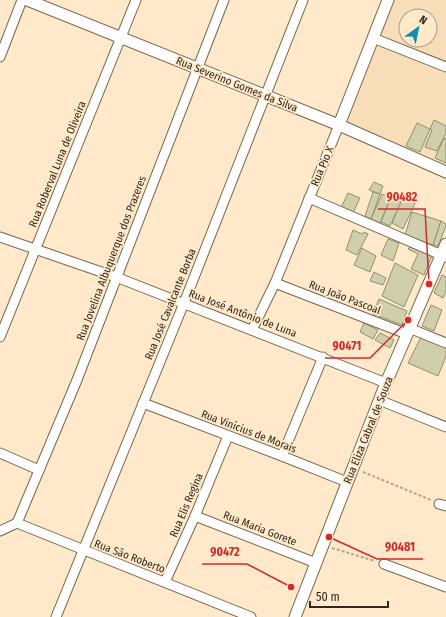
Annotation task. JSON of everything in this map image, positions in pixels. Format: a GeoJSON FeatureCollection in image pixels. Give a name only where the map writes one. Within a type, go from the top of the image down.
{"type":"FeatureCollection","features":[{"type":"Feature","properties":{"kind":"street"},"geometry":{"type":"LineString","coordinates":[[0,57],[22,0]]}},
{"type":"Feature","properties":{"kind":"street","name":"Rua Severino Gomes da Silva"},"geometry":{"type":"LineString","coordinates":[[27,0],[339,125],[446,172]]}},
{"type":"Feature","properties":{"kind":"street","name":"Rua Roberval Luna de Oliveira"},"geometry":{"type":"LineString","coordinates":[[0,336],[136,0]]}},
{"type":"Feature","properties":{"kind":"street","name":"Rua Jovelina Albuquerque dos Prazeres"},"geometry":{"type":"LineString","coordinates":[[17,523],[77,380],[224,0]]}},
{"type":"Feature","properties":{"kind":"street","name":"Rua José Cavalcante Borba"},"geometry":{"type":"LineString","coordinates":[[56,617],[184,303],[303,0]]}},
{"type":"Feature","properties":{"kind":"street","name":"Rua Pio X"},"geometry":{"type":"LineString","coordinates":[[252,330],[275,283],[388,0]]}},
{"type":"Feature","properties":{"kind":"street"},"geometry":{"type":"LineString","coordinates":[[374,38],[446,68]]}},
{"type":"Feature","properties":{"kind":"street"},"geometry":{"type":"LineString","coordinates":[[309,198],[444,256]]}},
{"type":"Feature","properties":{"kind":"street","name":"Rua José Antônio de Luna"},"geometry":{"type":"LineString","coordinates":[[0,237],[116,277],[386,383]]}},
{"type":"Feature","properties":{"kind":"street","name":"Rua Eliza Cabral de Souza"},"geometry":{"type":"LineString","coordinates":[[295,617],[386,383],[408,331],[444,256],[446,244]]}},
{"type":"Feature","properties":{"kind":"street","name":"Rua João Pascoal"},"geometry":{"type":"LineString","coordinates":[[275,283],[408,331],[446,343]]}},
{"type":"Feature","properties":{"kind":"street"},"geometry":{"type":"LineString","coordinates":[[282,456],[323,357]]}},
{"type":"Feature","properties":{"kind":"street"},"geometry":{"type":"LineString","coordinates":[[380,400],[446,426]]}},
{"type":"Feature","properties":{"kind":"street","name":"Rua Vinícius de Morais"},"geometry":{"type":"LineString","coordinates":[[142,403],[347,482]]}},
{"type":"Feature","properties":{"kind":"street","name":"Rua Elis Regina"},"geometry":{"type":"LineString","coordinates":[[165,582],[195,516],[228,436]]}},
{"type":"Feature","properties":{"kind":"street"},"geometry":{"type":"LineString","coordinates":[[0,453],[40,470]]}},
{"type":"Feature","properties":{"kind":"street","name":"Rua Maria Gorete"},"geometry":{"type":"LineString","coordinates":[[195,516],[316,563]]}},
{"type":"Feature","properties":{"kind":"street"},"geometry":{"type":"LineString","coordinates":[[0,530],[17,523]]}},
{"type":"Feature","properties":{"kind":"street","name":"Rua São Roberto"},"geometry":{"type":"LineString","coordinates":[[17,523],[251,617]]}},
{"type":"Feature","properties":{"kind":"street"},"geometry":{"type":"LineString","coordinates":[[384,564],[446,587]]}},
{"type":"Feature","properties":{"kind":"street"},"geometry":{"type":"LineString","coordinates":[[299,605],[302,617]]}},
{"type":"Feature","properties":{"kind":"path"},"geometry":{"type":"LineString","coordinates":[[352,468],[442,505]]}},
{"type":"Feature","properties":{"kind":"path"},"geometry":{"type":"LineString","coordinates":[[324,544],[339,551],[384,564]]}},
{"type":"Feature","properties":{"kind":"shaded area"},"geometry":{"type":"Polygon","coordinates":[[[393,0],[446,0],[446,168],[342,124],[393,0]]]}},
{"type":"Feature","properties":{"kind":"building"},"geometry":{"type":"Polygon","coordinates":[[[434,120],[446,126],[446,133],[437,151],[425,147],[432,130],[430,129],[434,120]]]}},
{"type":"Feature","properties":{"kind":"building"},"geometry":{"type":"Polygon","coordinates":[[[417,123],[430,129],[420,152],[406,146],[417,123]]]}},
{"type":"Feature","properties":{"kind":"building"},"geometry":{"type":"Polygon","coordinates":[[[444,138],[446,139],[446,163],[435,158],[444,138]]]}},
{"type":"Feature","properties":{"kind":"building"},"geometry":{"type":"Polygon","coordinates":[[[374,182],[383,186],[380,194],[369,190],[374,182]]]}},
{"type":"Feature","properties":{"kind":"building"},"geometry":{"type":"Polygon","coordinates":[[[373,192],[380,194],[371,219],[365,216],[373,192]]]}},
{"type":"Feature","properties":{"kind":"building"},"geometry":{"type":"Polygon","coordinates":[[[348,193],[360,198],[353,213],[341,208],[348,193]]]}},
{"type":"Feature","properties":{"kind":"building"},"geometry":{"type":"Polygon","coordinates":[[[382,194],[391,197],[380,223],[371,219],[382,194]]]}},
{"type":"Feature","properties":{"kind":"building"},"geometry":{"type":"Polygon","coordinates":[[[404,194],[417,199],[403,229],[392,223],[404,194]]]}},
{"type":"Feature","properties":{"kind":"building"},"geometry":{"type":"Polygon","coordinates":[[[391,197],[401,202],[390,226],[381,222],[391,197]]]}},
{"type":"Feature","properties":{"kind":"building"},"geometry":{"type":"Polygon","coordinates":[[[412,212],[441,221],[433,245],[405,235],[412,212]]]}},
{"type":"Feature","properties":{"kind":"building"},"geometry":{"type":"Polygon","coordinates":[[[441,221],[446,224],[446,226],[438,246],[433,245],[441,221]]]}},
{"type":"Feature","properties":{"kind":"building"},"geometry":{"type":"Polygon","coordinates":[[[353,230],[362,234],[364,232],[368,234],[357,255],[346,250],[353,230]]]}},
{"type":"Feature","properties":{"kind":"building"},"geometry":{"type":"Polygon","coordinates":[[[388,239],[399,243],[393,261],[381,255],[388,239]]]}},
{"type":"Feature","properties":{"kind":"building"},"geometry":{"type":"Polygon","coordinates":[[[410,247],[432,255],[424,275],[411,269],[418,254],[408,249],[410,247]]]}},
{"type":"Feature","properties":{"kind":"building"},"geometry":{"type":"Polygon","coordinates":[[[362,248],[376,256],[370,272],[354,265],[362,248]]]}},
{"type":"Feature","properties":{"kind":"building"},"geometry":{"type":"Polygon","coordinates":[[[395,263],[418,275],[404,307],[382,296],[395,263]]]}},
{"type":"Feature","properties":{"kind":"building"},"geometry":{"type":"Polygon","coordinates":[[[374,272],[386,278],[383,285],[370,281],[374,272]]]}},
{"type":"Feature","properties":{"kind":"building"},"geometry":{"type":"Polygon","coordinates":[[[442,275],[446,277],[446,292],[443,298],[434,293],[442,275]]]}},
{"type":"Feature","properties":{"kind":"building"},"geometry":{"type":"Polygon","coordinates":[[[379,299],[407,311],[402,325],[373,314],[379,299]]]}},
{"type":"Feature","properties":{"kind":"building"},"geometry":{"type":"Polygon","coordinates":[[[431,305],[442,310],[434,331],[422,326],[431,305]]]}},
{"type":"Feature","properties":{"kind":"building"},"geometry":{"type":"Polygon","coordinates":[[[364,323],[378,330],[373,339],[360,332],[364,323]]]}},
{"type":"Feature","properties":{"kind":"building"},"geometry":{"type":"Polygon","coordinates":[[[380,333],[394,340],[390,348],[375,340],[380,333]]]}},
{"type":"Feature","properties":{"kind":"building"},"geometry":{"type":"Polygon","coordinates":[[[421,337],[446,347],[446,356],[438,376],[408,363],[421,337]]]}},
{"type":"Feature","properties":{"kind":"place","name":"90482"},"geometry":{"type":"Point","coordinates":[429,284]}},
{"type":"Feature","properties":{"kind":"place","name":"90471"},"geometry":{"type":"Point","coordinates":[408,320]}},
{"type":"Feature","properties":{"kind":"place","name":"90481"},"geometry":{"type":"Point","coordinates":[329,537]}},
{"type":"Feature","properties":{"kind":"place","name":"90472"},"geometry":{"type":"Point","coordinates":[291,587]}}]}
